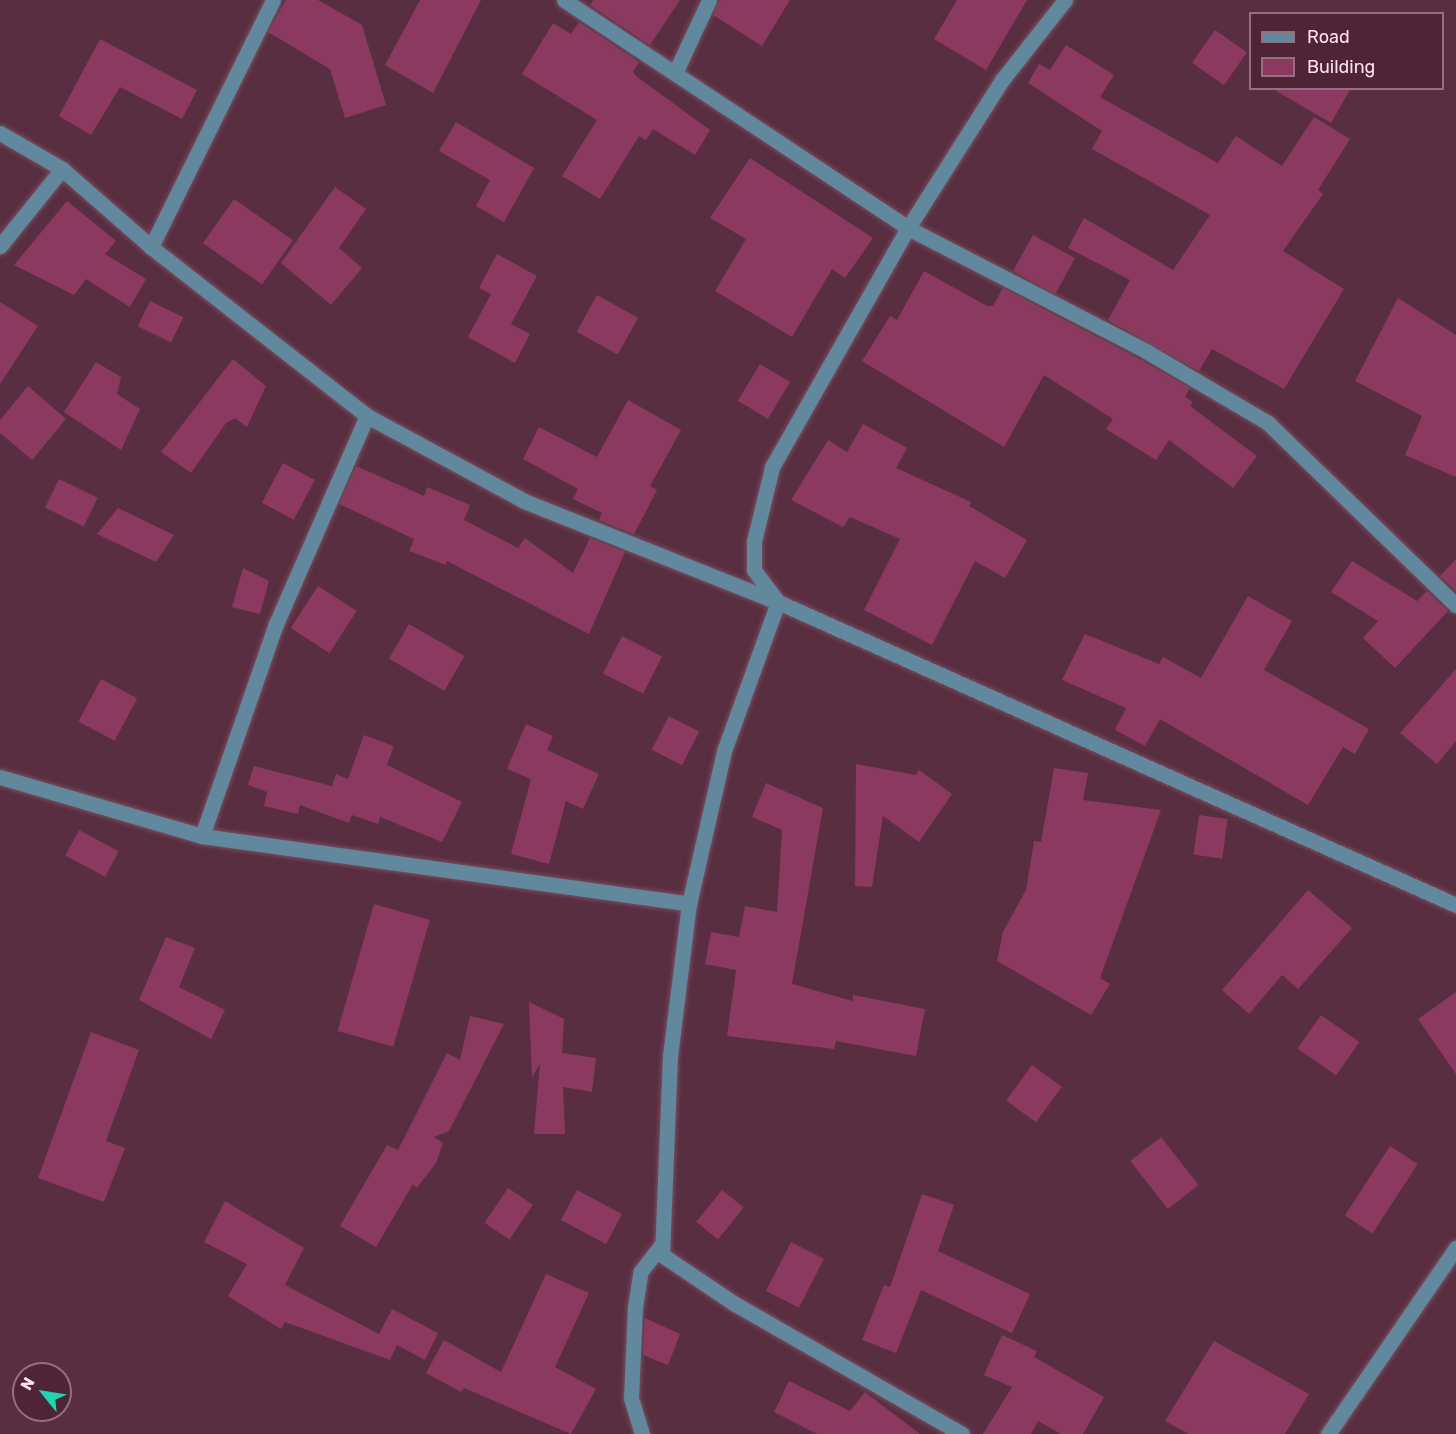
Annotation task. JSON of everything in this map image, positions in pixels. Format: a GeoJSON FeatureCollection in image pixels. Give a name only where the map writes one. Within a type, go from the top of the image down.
{"type":"FeatureCollection","features":[{"type":"Feature","properties":{"kind":"street"},"geometry":{"type":"LineString","coordinates":[[152,247],[273,0]]}},
{"type":"Feature","properties":{"kind":"street"},"geometry":{"type":"LineString","coordinates":[[564,0],[908,228],[1146,351],[1268,423],[1456,605]]}},
{"type":"Feature","properties":{"kind":"street"},"geometry":{"type":"LineString","coordinates":[[675,73],[709,0]]}},
{"type":"Feature","properties":{"kind":"street"},"geometry":{"type":"LineString","coordinates":[[778,602],[754,570],[754,541],[772,467],[908,228],[1002,80],[1065,0]]}},
{"type":"Feature","properties":{"kind":"street"},"geometry":{"type":"LineString","coordinates":[[0,133],[62,169],[152,247],[367,416],[524,501],[778,602],[1456,905]]}},
{"type":"Feature","properties":{"kind":"street"},"geometry":{"type":"LineString","coordinates":[[0,246],[62,169]]}},
{"type":"Feature","properties":{"kind":"street"},"geometry":{"type":"LineString","coordinates":[[202,836],[276,624],[367,416]]}},
{"type":"Feature","properties":{"kind":"street"},"geometry":{"type":"LineString","coordinates":[[778,602],[724,751],[689,904],[670,1056],[662,1255],[686,1275],[962,1434]]}},
{"type":"Feature","properties":{"kind":"street"},"geometry":{"type":"LineString","coordinates":[[0,777],[202,836],[689,904]]}},
{"type":"Feature","properties":{"kind":"street"},"geometry":{"type":"LineString","coordinates":[[642,1434],[631,1398],[635,1307],[641,1271],[662,1244]]}},
{"type":"Feature","properties":{"kind":"street"},"geometry":{"type":"LineString","coordinates":[[1328,1434],[1456,1248]]}},
{"type":"Feature","properties":{"kind":"building"},"geometry":{"type":"Polygon","coordinates":[[[286,0],[318,0],[362,25],[386,105],[345,118],[330,69],[268,32],[286,0]]]}},
{"type":"Feature","properties":{"kind":"building"},"geometry":{"type":"Polygon","coordinates":[[[420,0],[481,0],[433,93],[385,65],[420,0]]]}},
{"type":"Feature","properties":{"kind":"building"},"geometry":{"type":"Polygon","coordinates":[[[593,0],[680,0],[650,45],[590,5],[593,0]]]}},
{"type":"Feature","properties":{"kind":"building"},"geometry":{"type":"Polygon","coordinates":[[[719,0],[790,0],[762,46],[713,15],[719,0]]]}},
{"type":"Feature","properties":{"kind":"building"},"geometry":{"type":"Polygon","coordinates":[[[957,0],[1027,0],[986,70],[934,39],[957,0]]]}},
{"type":"Feature","properties":{"kind":"building"},"geometry":{"type":"Polygon","coordinates":[[[579,22],[639,62],[633,72],[636,76],[710,130],[695,155],[653,129],[646,140],[639,136],[600,199],[562,176],[597,120],[522,74],[553,23],[571,34],[579,22]]]}},
{"type":"Feature","properties":{"kind":"building"},"geometry":{"type":"Polygon","coordinates":[[[1215,30],[1247,52],[1224,85],[1192,63],[1215,30]]]}},
{"type":"Feature","properties":{"kind":"building"},"geometry":{"type":"Polygon","coordinates":[[[100,39],[197,90],[182,119],[120,87],[91,135],[59,116],[100,39]]]}},
{"type":"Feature","properties":{"kind":"building"},"geometry":{"type":"Polygon","coordinates":[[[1066,45],[1114,75],[1100,97],[1218,163],[1236,136],[1282,166],[1314,117],[1350,139],[1318,190],[1323,194],[1283,251],[1344,289],[1284,389],[1212,349],[1199,371],[1108,320],[1130,280],[1068,248],[1084,218],[1173,270],[1210,215],[1092,149],[1102,131],[1028,83],[1039,64],[1050,70],[1066,45]]]}},
{"type":"Feature","properties":{"kind":"building"},"geometry":{"type":"Polygon","coordinates":[[[1274,90],[1350,90],[1331,123],[1274,90]]]}},
{"type":"Feature","properties":{"kind":"building"},"geometry":{"type":"Polygon","coordinates":[[[456,122],[534,168],[504,222],[476,206],[490,180],[439,151],[456,122]]]}},
{"type":"Feature","properties":{"kind":"building"},"geometry":{"type":"Polygon","coordinates":[[[750,158],[873,238],[845,278],[832,269],[792,337],[715,291],[746,239],[710,218],[750,158]]]}},
{"type":"Feature","properties":{"kind":"building"},"geometry":{"type":"Polygon","coordinates":[[[335,187],[366,209],[339,248],[362,268],[331,305],[281,263],[335,187]]]}},
{"type":"Feature","properties":{"kind":"building"},"geometry":{"type":"Polygon","coordinates":[[[234,199],[293,240],[262,285],[203,243],[234,199]]]}},
{"type":"Feature","properties":{"kind":"building"},"geometry":{"type":"Polygon","coordinates":[[[67,201],[116,241],[105,254],[146,279],[130,307],[86,279],[74,295],[14,265],[67,201]]]}},
{"type":"Feature","properties":{"kind":"building"},"geometry":{"type":"Polygon","coordinates":[[[1033,235],[1075,258],[1055,294],[1013,271],[1033,235]]]}},
{"type":"Feature","properties":{"kind":"building"},"geometry":{"type":"Polygon","coordinates":[[[497,254],[537,276],[511,324],[530,334],[515,363],[468,337],[491,294],[479,288],[497,254]]]}},
{"type":"Feature","properties":{"kind":"building"},"geometry":{"type":"Polygon","coordinates":[[[924,271],[987,306],[993,306],[1003,288],[1141,360],[1190,388],[1185,397],[1193,402],[1190,406],[1257,456],[1233,488],[1169,440],[1156,460],[1106,429],[1113,419],[1044,375],[1004,447],[862,361],[890,316],[897,320],[924,271]]]}},
{"type":"Feature","properties":{"kind":"building"},"geometry":{"type":"Polygon","coordinates":[[[597,295],[638,318],[618,355],[577,332],[597,295]]]}},
{"type":"Feature","properties":{"kind":"building"},"geometry":{"type":"Polygon","coordinates":[[[1398,298],[1456,335],[1456,477],[1405,455],[1422,416],[1355,381],[1398,298]]]}},
{"type":"Feature","properties":{"kind":"building"},"geometry":{"type":"Polygon","coordinates":[[[150,301],[183,317],[171,342],[138,326],[150,301]]]}},
{"type":"Feature","properties":{"kind":"building"},"geometry":{"type":"Polygon","coordinates":[[[0,302],[38,326],[0,384],[0,302]]]}},
{"type":"Feature","properties":{"kind":"building"},"geometry":{"type":"Polygon","coordinates":[[[233,359],[266,386],[247,427],[235,418],[226,423],[191,473],[161,452],[233,359]]]}},
{"type":"Feature","properties":{"kind":"building"},"geometry":{"type":"Polygon","coordinates":[[[96,362],[121,377],[117,394],[140,409],[121,450],[64,412],[96,362]]]}},
{"type":"Feature","properties":{"kind":"building"},"geometry":{"type":"Polygon","coordinates":[[[760,364],[790,382],[768,419],[738,401],[760,364]]]}},
{"type":"Feature","properties":{"kind":"building"},"geometry":{"type":"Polygon","coordinates":[[[28,386],[66,419],[32,460],[0,433],[0,420],[28,386]]]}},
{"type":"Feature","properties":{"kind":"building"},"geometry":{"type":"Polygon","coordinates":[[[628,400],[681,430],[650,486],[657,490],[634,534],[599,520],[602,513],[573,499],[578,489],[523,459],[539,427],[597,457],[628,400]]]}},
{"type":"Feature","properties":{"kind":"building"},"geometry":{"type":"Polygon","coordinates":[[[863,424],[907,448],[896,468],[971,502],[969,506],[1027,540],[1005,578],[975,561],[932,645],[864,610],[900,539],[850,517],[843,527],[791,500],[828,440],[847,452],[863,424]]]}},
{"type":"Feature","properties":{"kind":"building"},"geometry":{"type":"Polygon","coordinates":[[[283,463],[315,480],[294,520],[262,503],[283,463]]]}},
{"type":"Feature","properties":{"kind":"building"},"geometry":{"type":"Polygon","coordinates":[[[356,466],[424,496],[427,487],[470,505],[464,520],[518,548],[525,538],[573,573],[590,538],[625,552],[589,634],[447,561],[446,565],[409,551],[414,539],[339,504],[356,466]]]}},
{"type":"Feature","properties":{"kind":"building"},"geometry":{"type":"Polygon","coordinates":[[[59,479],[98,498],[84,527],[45,508],[59,479]]]}},
{"type":"Feature","properties":{"kind":"building"},"geometry":{"type":"Polygon","coordinates":[[[118,508],[174,535],[156,562],[97,534],[118,508]]]}},
{"type":"Feature","properties":{"kind":"building"},"geometry":{"type":"Polygon","coordinates":[[[1456,559],[1456,591],[1440,576],[1456,559]]]}},
{"type":"Feature","properties":{"kind":"building"},"geometry":{"type":"Polygon","coordinates":[[[1352,561],[1417,601],[1427,591],[1448,611],[1395,668],[1363,638],[1378,621],[1331,592],[1352,561]]]}},
{"type":"Feature","properties":{"kind":"building"},"geometry":{"type":"Polygon","coordinates":[[[243,568],[269,581],[260,614],[232,607],[243,568]]]}},
{"type":"Feature","properties":{"kind":"building"},"geometry":{"type":"Polygon","coordinates":[[[318,586],[357,611],[329,653],[291,628],[318,586]]]}},
{"type":"Feature","properties":{"kind":"building"},"geometry":{"type":"Polygon","coordinates":[[[1248,596],[1292,621],[1264,670],[1369,729],[1355,754],[1343,747],[1308,805],[1160,719],[1145,746],[1115,730],[1126,708],[1062,680],[1085,634],[1159,664],[1163,657],[1201,678],[1248,596]]]}},
{"type":"Feature","properties":{"kind":"building"},"geometry":{"type":"Polygon","coordinates":[[[409,624],[464,656],[444,691],[389,659],[409,624]]]}},
{"type":"Feature","properties":{"kind":"building"},"geometry":{"type":"Polygon","coordinates":[[[622,636],[662,656],[643,694],[603,673],[622,636]]]}},
{"type":"Feature","properties":{"kind":"building"},"geometry":{"type":"Polygon","coordinates":[[[1456,669],[1456,741],[1437,764],[1400,733],[1456,669]]]}},
{"type":"Feature","properties":{"kind":"building"},"geometry":{"type":"Polygon","coordinates":[[[101,679],[137,698],[115,741],[78,721],[101,679]]]}},
{"type":"Feature","properties":{"kind":"building"},"geometry":{"type":"Polygon","coordinates":[[[669,716],[699,731],[682,765],[652,750],[669,716]]]}},
{"type":"Feature","properties":{"kind":"building"},"geometry":{"type":"Polygon","coordinates":[[[526,724],[553,736],[547,750],[599,774],[583,809],[566,801],[549,864],[511,854],[531,779],[507,769],[526,724]]]}},
{"type":"Feature","properties":{"kind":"building"},"geometry":{"type":"Polygon","coordinates":[[[364,735],[394,746],[387,765],[462,802],[442,842],[380,817],[378,824],[352,815],[349,823],[300,805],[298,814],[264,806],[267,792],[248,785],[254,766],[332,786],[336,774],[348,779],[364,735]]]}},
{"type":"Feature","properties":{"kind":"building"},"geometry":{"type":"Polygon","coordinates":[[[856,764],[916,775],[919,770],[952,794],[919,842],[883,816],[872,887],[855,886],[856,764]]]}},
{"type":"Feature","properties":{"kind":"building"},"geometry":{"type":"Polygon","coordinates":[[[1054,768],[1088,773],[1083,800],[1161,810],[1100,978],[1110,984],[1091,1015],[997,961],[1003,932],[1026,890],[1034,841],[1041,842],[1054,768]]]}},
{"type":"Feature","properties":{"kind":"building"},"geometry":{"type":"Polygon","coordinates":[[[766,783],[823,808],[792,984],[853,1001],[853,995],[925,1009],[916,1056],[836,1041],[834,1049],[727,1036],[736,970],[705,964],[711,932],[739,937],[745,906],[777,912],[782,830],[752,817],[766,783]]]}},
{"type":"Feature","properties":{"kind":"building"},"geometry":{"type":"Polygon","coordinates":[[[1199,815],[1228,819],[1222,859],[1193,855],[1199,815]]]}},
{"type":"Feature","properties":{"kind":"building"},"geometry":{"type":"Polygon","coordinates":[[[79,830],[119,851],[105,877],[65,856],[79,830]]]}},
{"type":"Feature","properties":{"kind":"building"},"geometry":{"type":"Polygon","coordinates":[[[1308,890],[1352,928],[1298,989],[1282,975],[1249,1014],[1222,990],[1308,890]]]}},
{"type":"Feature","properties":{"kind":"building"},"geometry":{"type":"Polygon","coordinates":[[[374,904],[430,920],[393,1047],[338,1031],[374,904]]]}},
{"type":"Feature","properties":{"kind":"building"},"geometry":{"type":"Polygon","coordinates":[[[166,937],[195,948],[179,987],[225,1010],[211,1039],[139,1000],[166,937]]]}},
{"type":"Feature","properties":{"kind":"building"},"geometry":{"type":"Polygon","coordinates":[[[1456,992],[1456,1074],[1418,1019],[1456,992]]]}},
{"type":"Feature","properties":{"kind":"building"},"geometry":{"type":"Polygon","coordinates":[[[529,1002],[564,1019],[562,1053],[596,1058],[592,1092],[563,1087],[565,1134],[534,1134],[540,1063],[532,1078],[529,1002]]]}},
{"type":"Feature","properties":{"kind":"building"},"geometry":{"type":"Polygon","coordinates":[[[1321,1015],[1360,1042],[1336,1076],[1297,1049],[1321,1015]]]}},
{"type":"Feature","properties":{"kind":"building"},"geometry":{"type":"Polygon","coordinates":[[[470,1016],[504,1024],[449,1131],[434,1137],[443,1143],[436,1163],[417,1188],[413,1184],[376,1247],[340,1226],[387,1145],[398,1150],[447,1053],[460,1060],[470,1016]]]}},
{"type":"Feature","properties":{"kind":"building"},"geometry":{"type":"Polygon","coordinates":[[[91,1032],[139,1050],[106,1141],[125,1148],[104,1202],[38,1178],[91,1032]]]}},
{"type":"Feature","properties":{"kind":"building"},"geometry":{"type":"Polygon","coordinates":[[[1032,1065],[1062,1087],[1036,1122],[1006,1101],[1032,1065]]]}},
{"type":"Feature","properties":{"kind":"building"},"geometry":{"type":"Polygon","coordinates":[[[1161,1137],[1199,1185],[1168,1209],[1130,1161],[1161,1137]]]}},
{"type":"Feature","properties":{"kind":"building"},"geometry":{"type":"Polygon","coordinates":[[[1390,1146],[1418,1164],[1372,1234],[1345,1216],[1390,1146]]]}},
{"type":"Feature","properties":{"kind":"building"},"geometry":{"type":"Polygon","coordinates":[[[508,1188],[533,1205],[509,1240],[485,1223],[508,1188]]]}},
{"type":"Feature","properties":{"kind":"building"},"geometry":{"type":"Polygon","coordinates":[[[577,1190],[622,1214],[606,1244],[561,1220],[577,1190]]]}},
{"type":"Feature","properties":{"kind":"building"},"geometry":{"type":"Polygon","coordinates":[[[722,1190],[744,1208],[718,1239],[696,1222],[722,1190]]]}},
{"type":"Feature","properties":{"kind":"building"},"geometry":{"type":"Polygon","coordinates":[[[922,1194],[954,1205],[938,1251],[1030,1294],[1012,1333],[921,1290],[896,1353],[862,1340],[884,1285],[890,1287],[922,1194]]]}},
{"type":"Feature","properties":{"kind":"building"},"geometry":{"type":"Polygon","coordinates":[[[225,1201],[304,1248],[285,1285],[379,1334],[392,1309],[438,1333],[425,1360],[397,1345],[390,1360],[285,1322],[281,1329],[228,1296],[247,1264],[204,1242],[225,1201]]]}},
{"type":"Feature","properties":{"kind":"building"},"geometry":{"type":"Polygon","coordinates":[[[791,1242],[824,1259],[799,1308],[766,1291],[791,1242]]]}},
{"type":"Feature","properties":{"kind":"building"},"geometry":{"type":"Polygon","coordinates":[[[546,1274],[589,1293],[555,1367],[596,1389],[571,1434],[464,1388],[461,1392],[426,1373],[444,1340],[501,1372],[546,1274]]]}},
{"type":"Feature","properties":{"kind":"building"},"geometry":{"type":"Polygon","coordinates":[[[645,1318],[680,1334],[668,1365],[643,1355],[645,1318]]]}},
{"type":"Feature","properties":{"kind":"building"},"geometry":{"type":"Polygon","coordinates":[[[1002,1335],[1037,1351],[1034,1357],[1104,1397],[1083,1434],[1061,1434],[1038,1421],[1031,1434],[983,1434],[1012,1387],[984,1375],[1002,1335]]]}},
{"type":"Feature","properties":{"kind":"building"},"geometry":{"type":"Polygon","coordinates":[[[1214,1341],[1309,1394],[1285,1434],[1189,1434],[1165,1421],[1214,1341]]]}},
{"type":"Feature","properties":{"kind":"building"},"geometry":{"type":"Polygon","coordinates":[[[789,1381],[850,1411],[865,1392],[920,1434],[817,1434],[774,1412],[789,1381]]]}}]}
